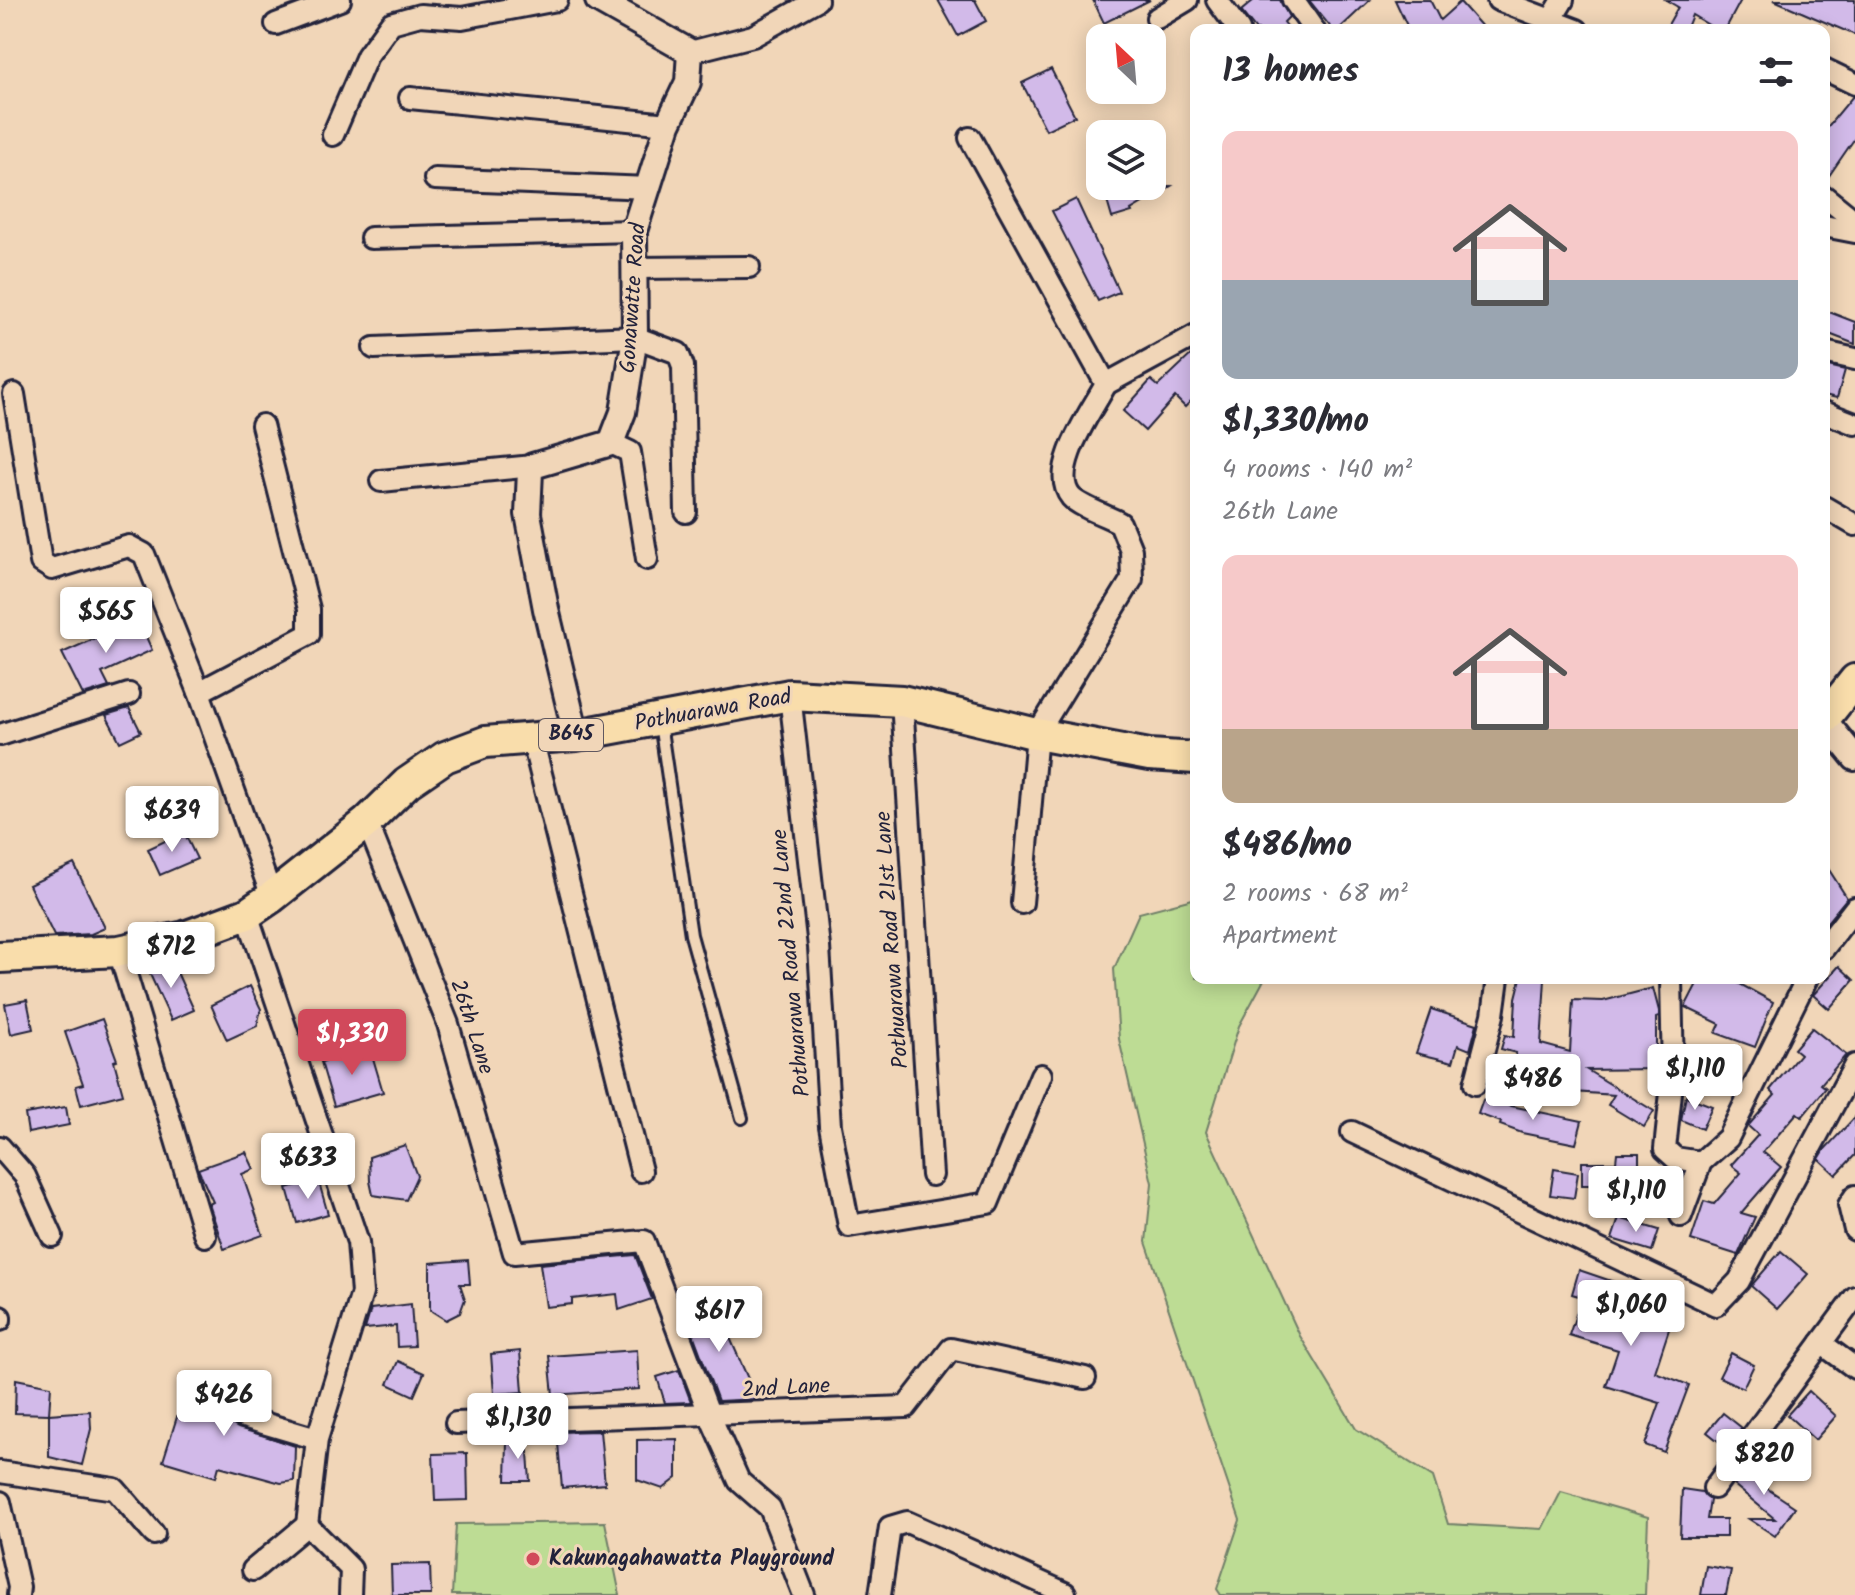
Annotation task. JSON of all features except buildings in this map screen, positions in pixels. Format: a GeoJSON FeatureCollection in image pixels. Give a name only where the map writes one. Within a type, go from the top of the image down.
{"type":"FeatureCollection","features":[{"type":"Feature","properties":{"kind":"main road"},"geometry":{"type":"LineString","coordinates":[[1830,712],[1855,680]]}},
{"type":"Feature","properties":{"kind":"main road","name":"Pothuarawa Road"},"geometry":{"type":"LineString","coordinates":[[0,957],[119,951],[185,937],[247,914],[367,822],[407,783],[445,757],[485,742],[576,735],[790,695],[902,701],[1037,734],[1149,755],[1190,758]]}},
{"type":"Feature","properties":{"kind":"street"},"geometry":{"type":"LineString","coordinates":[[276,24],[340,0]]}},
{"type":"Feature","properties":{"kind":"street"},"geometry":{"type":"LineString","coordinates":[[333,135],[367,56],[391,23],[420,15],[462,18],[557,0]]}},
{"type":"Feature","properties":{"kind":"street"},"geometry":{"type":"LineString","coordinates":[[598,0],[690,52],[753,36],[817,0]]}},
{"type":"Feature","properties":{"kind":"street"},"geometry":{"type":"LineString","coordinates":[[1157,18],[1187,0]]}},
{"type":"Feature","properties":{"kind":"street"},"geometry":{"type":"LineString","coordinates":[[1217,0],[1235,24]]}},
{"type":"Feature","properties":{"kind":"street"},"geometry":{"type":"LineString","coordinates":[[1293,0],[1310,24]]}},
{"type":"Feature","properties":{"kind":"street"},"geometry":{"type":"LineString","coordinates":[[1498,0],[1561,24]]}},
{"type":"Feature","properties":{"kind":"street"},"geometry":{"type":"LineString","coordinates":[[1551,20],[1563,0]]}},
{"type":"Feature","properties":{"kind":"street","name":"Gonawatte Road"},"geometry":{"type":"LineString","coordinates":[[611,443],[623,412],[635,337],[634,231],[668,124],[688,82],[690,52]]}},
{"type":"Feature","properties":{"kind":"street"},"geometry":{"type":"LineString","coordinates":[[1830,72],[1855,84]]}},
{"type":"Feature","properties":{"kind":"street"},"geometry":{"type":"LineString","coordinates":[[410,98],[668,124]]}},
{"type":"Feature","properties":{"kind":"street"},"geometry":{"type":"LineString","coordinates":[[970,138],[1106,384]]}},
{"type":"Feature","properties":{"kind":"street"},"geometry":{"type":"LineString","coordinates":[[435,179],[648,188]]}},
{"type":"Feature","properties":{"kind":"street"},"geometry":{"type":"LineString","coordinates":[[1830,201],[1855,221]]}},
{"type":"Feature","properties":{"kind":"street"},"geometry":{"type":"LineString","coordinates":[[1830,227],[1855,232]]}},
{"type":"Feature","properties":{"kind":"street"},"geometry":{"type":"LineString","coordinates":[[371,238],[634,231]]}},
{"type":"Feature","properties":{"kind":"street"},"geometry":{"type":"LineString","coordinates":[[635,268],[749,267]]}},
{"type":"Feature","properties":{"kind":"street"},"geometry":{"type":"LineString","coordinates":[[374,348],[635,337],[678,353],[683,366],[686,512]]}},
{"type":"Feature","properties":{"kind":"street"},"geometry":{"type":"LineString","coordinates":[[1022,903],[1037,734],[1132,579],[1131,550],[1120,523],[1072,497],[1063,477],[1066,458],[1106,384],[1190,338]]}},
{"type":"Feature","properties":{"kind":"street"},"geometry":{"type":"LineString","coordinates":[[1830,353],[1855,359]]}},
{"type":"Feature","properties":{"kind":"street"},"geometry":{"type":"LineString","coordinates":[[14,394],[41,562],[52,569],[129,546],[144,554],[199,692],[272,897]]}},
{"type":"Feature","properties":{"kind":"street"},"geometry":{"type":"LineString","coordinates":[[1830,414],[1855,424]]}},
{"type":"Feature","properties":{"kind":"street"},"geometry":{"type":"LineString","coordinates":[[199,692],[309,634],[309,609],[262,425]]}},
{"type":"Feature","properties":{"kind":"street"},"geometry":{"type":"LineString","coordinates":[[381,481],[533,466],[611,443],[630,452],[647,559]]}},
{"type":"Feature","properties":{"kind":"street"},"geometry":{"type":"LineString","coordinates":[[533,466],[530,471],[528,514],[546,609],[576,735]]}},
{"type":"Feature","properties":{"kind":"street"},"geometry":{"type":"LineString","coordinates":[[1830,510],[1855,525]]}},
{"type":"Feature","properties":{"kind":"street"},"geometry":{"type":"LineString","coordinates":[[0,735],[129,694]]}},
{"type":"Feature","properties":{"kind":"street","name":"Pothuarawa Road 22nd Lane"},"geometry":{"type":"LineString","coordinates":[[790,695],[819,947],[830,1126],[849,1226],[988,1203],[1041,1075]]}},
{"type":"Feature","properties":{"kind":"street","name":"Pothuarawa Road 21st Lane"},"geometry":{"type":"LineString","coordinates":[[902,701],[932,1175]]}},
{"type":"Feature","properties":{"kind":"street"},"geometry":{"type":"LineString","coordinates":[[1830,727],[1855,758]]}},
{"type":"Feature","properties":{"kind":"street"},"geometry":{"type":"LineString","coordinates":[[532,738],[641,1171]]}},
{"type":"Feature","properties":{"kind":"street","name":"26th Lane"},"geometry":{"type":"LineString","coordinates":[[367,822],[448,1024],[514,1253],[644,1241],[710,1416]]}},
{"type":"Feature","properties":{"kind":"street"},"geometry":{"type":"LineString","coordinates":[[1830,940],[1855,908]]}},
{"type":"Feature","properties":{"kind":"street"},"geometry":{"type":"LineString","coordinates":[[247,914],[358,1242],[362,1293],[317,1439],[307,1525],[253,1570]]}},
{"type":"Feature","properties":{"kind":"street"},"geometry":{"type":"LineString","coordinates":[[119,951],[205,1236]]}},
{"type":"Feature","properties":{"kind":"street"},"geometry":{"type":"LineString","coordinates":[[1475,1084],[1493,1015],[1497,984]]}},
{"type":"Feature","properties":{"kind":"street"},"geometry":{"type":"LineString","coordinates":[[1671,984],[1673,1074],[1665,1149],[1675,1158],[1701,1162]]}},
{"type":"Feature","properties":{"kind":"street"},"geometry":{"type":"LineString","coordinates":[[1681,1216],[1701,1162],[1728,1138],[1804,984]]}},
{"type":"Feature","properties":{"kind":"street"},"geometry":{"type":"LineString","coordinates":[[1352,1132],[1716,1305],[1739,1281],[1855,1065]]}},
{"type":"Feature","properties":{"kind":"street"},"geometry":{"type":"LineString","coordinates":[[0,1147],[25,1176],[52,1236]]}},
{"type":"Feature","properties":{"kind":"street"},"geometry":{"type":"LineString","coordinates":[[1855,1196],[1849,1205],[1855,1230]]}},
{"type":"Feature","properties":{"kind":"street"},"geometry":{"type":"LineString","coordinates":[[1714,1488],[1855,1297]]}},
{"type":"Feature","properties":{"kind":"street"},"geometry":{"type":"LineString","coordinates":[[1821,1343],[1855,1368]]}},
{"type":"Feature","properties":{"kind":"street","name":"2nd Lane"},"geometry":{"type":"LineString","coordinates":[[456,1423],[906,1407],[951,1349],[1085,1378]]}},
{"type":"Feature","properties":{"kind":"street"},"geometry":{"type":"LineString","coordinates":[[710,1416],[739,1481],[770,1508],[804,1595]]}},
{"type":"Feature","properties":{"kind":"street"},"geometry":{"type":"LineString","coordinates":[[243,1417],[317,1439]]}},
{"type":"Feature","properties":{"kind":"street"},"geometry":{"type":"LineString","coordinates":[[0,1472],[115,1489],[154,1534]]}},
{"type":"Feature","properties":{"kind":"street"},"geometry":{"type":"LineString","coordinates":[[0,1502],[19,1587],[18,1595]]}},
{"type":"Feature","properties":{"kind":"street"},"geometry":{"type":"LineString","coordinates":[[880,1595],[890,1527],[907,1522],[1065,1593]]}},
{"type":"Feature","properties":{"kind":"street"},"geometry":{"type":"LineString","coordinates":[[307,1525],[351,1569],[350,1595]]}},
{"type":"Feature","properties":{"kind":"lane"},"geometry":{"type":"LineString","coordinates":[[660,721],[691,935],[742,1118]]}},
{"type":"Feature","properties":{"kind":"green space"},"geometry":{"type":"Polygon","coordinates":[[[1190,900],[1190,984],[1262,984],[1239,1026],[1206,1132],[1300,1336],[1356,1429],[1433,1477],[1448,1524],[1542,1529],[1561,1492],[1648,1517],[1645,1595],[1221,1595],[1217,1589],[1240,1520],[1146,1242],[1152,1183],[1119,1039],[1114,969],[1139,913],[1190,900]]]}},
{"type":"Feature","properties":{"kind":"green space","name":"Kakunagahawatta Playground"},"geometry":{"type":"Polygon","coordinates":[[[605,1522],[620,1595],[452,1595],[456,1524],[605,1522]]]}},
{"type":"Feature","properties":{"kind":"place","name":"Kakunagahawatta Playground"},"geometry":{"type":"Point","coordinates":[533,1559]}}]}
